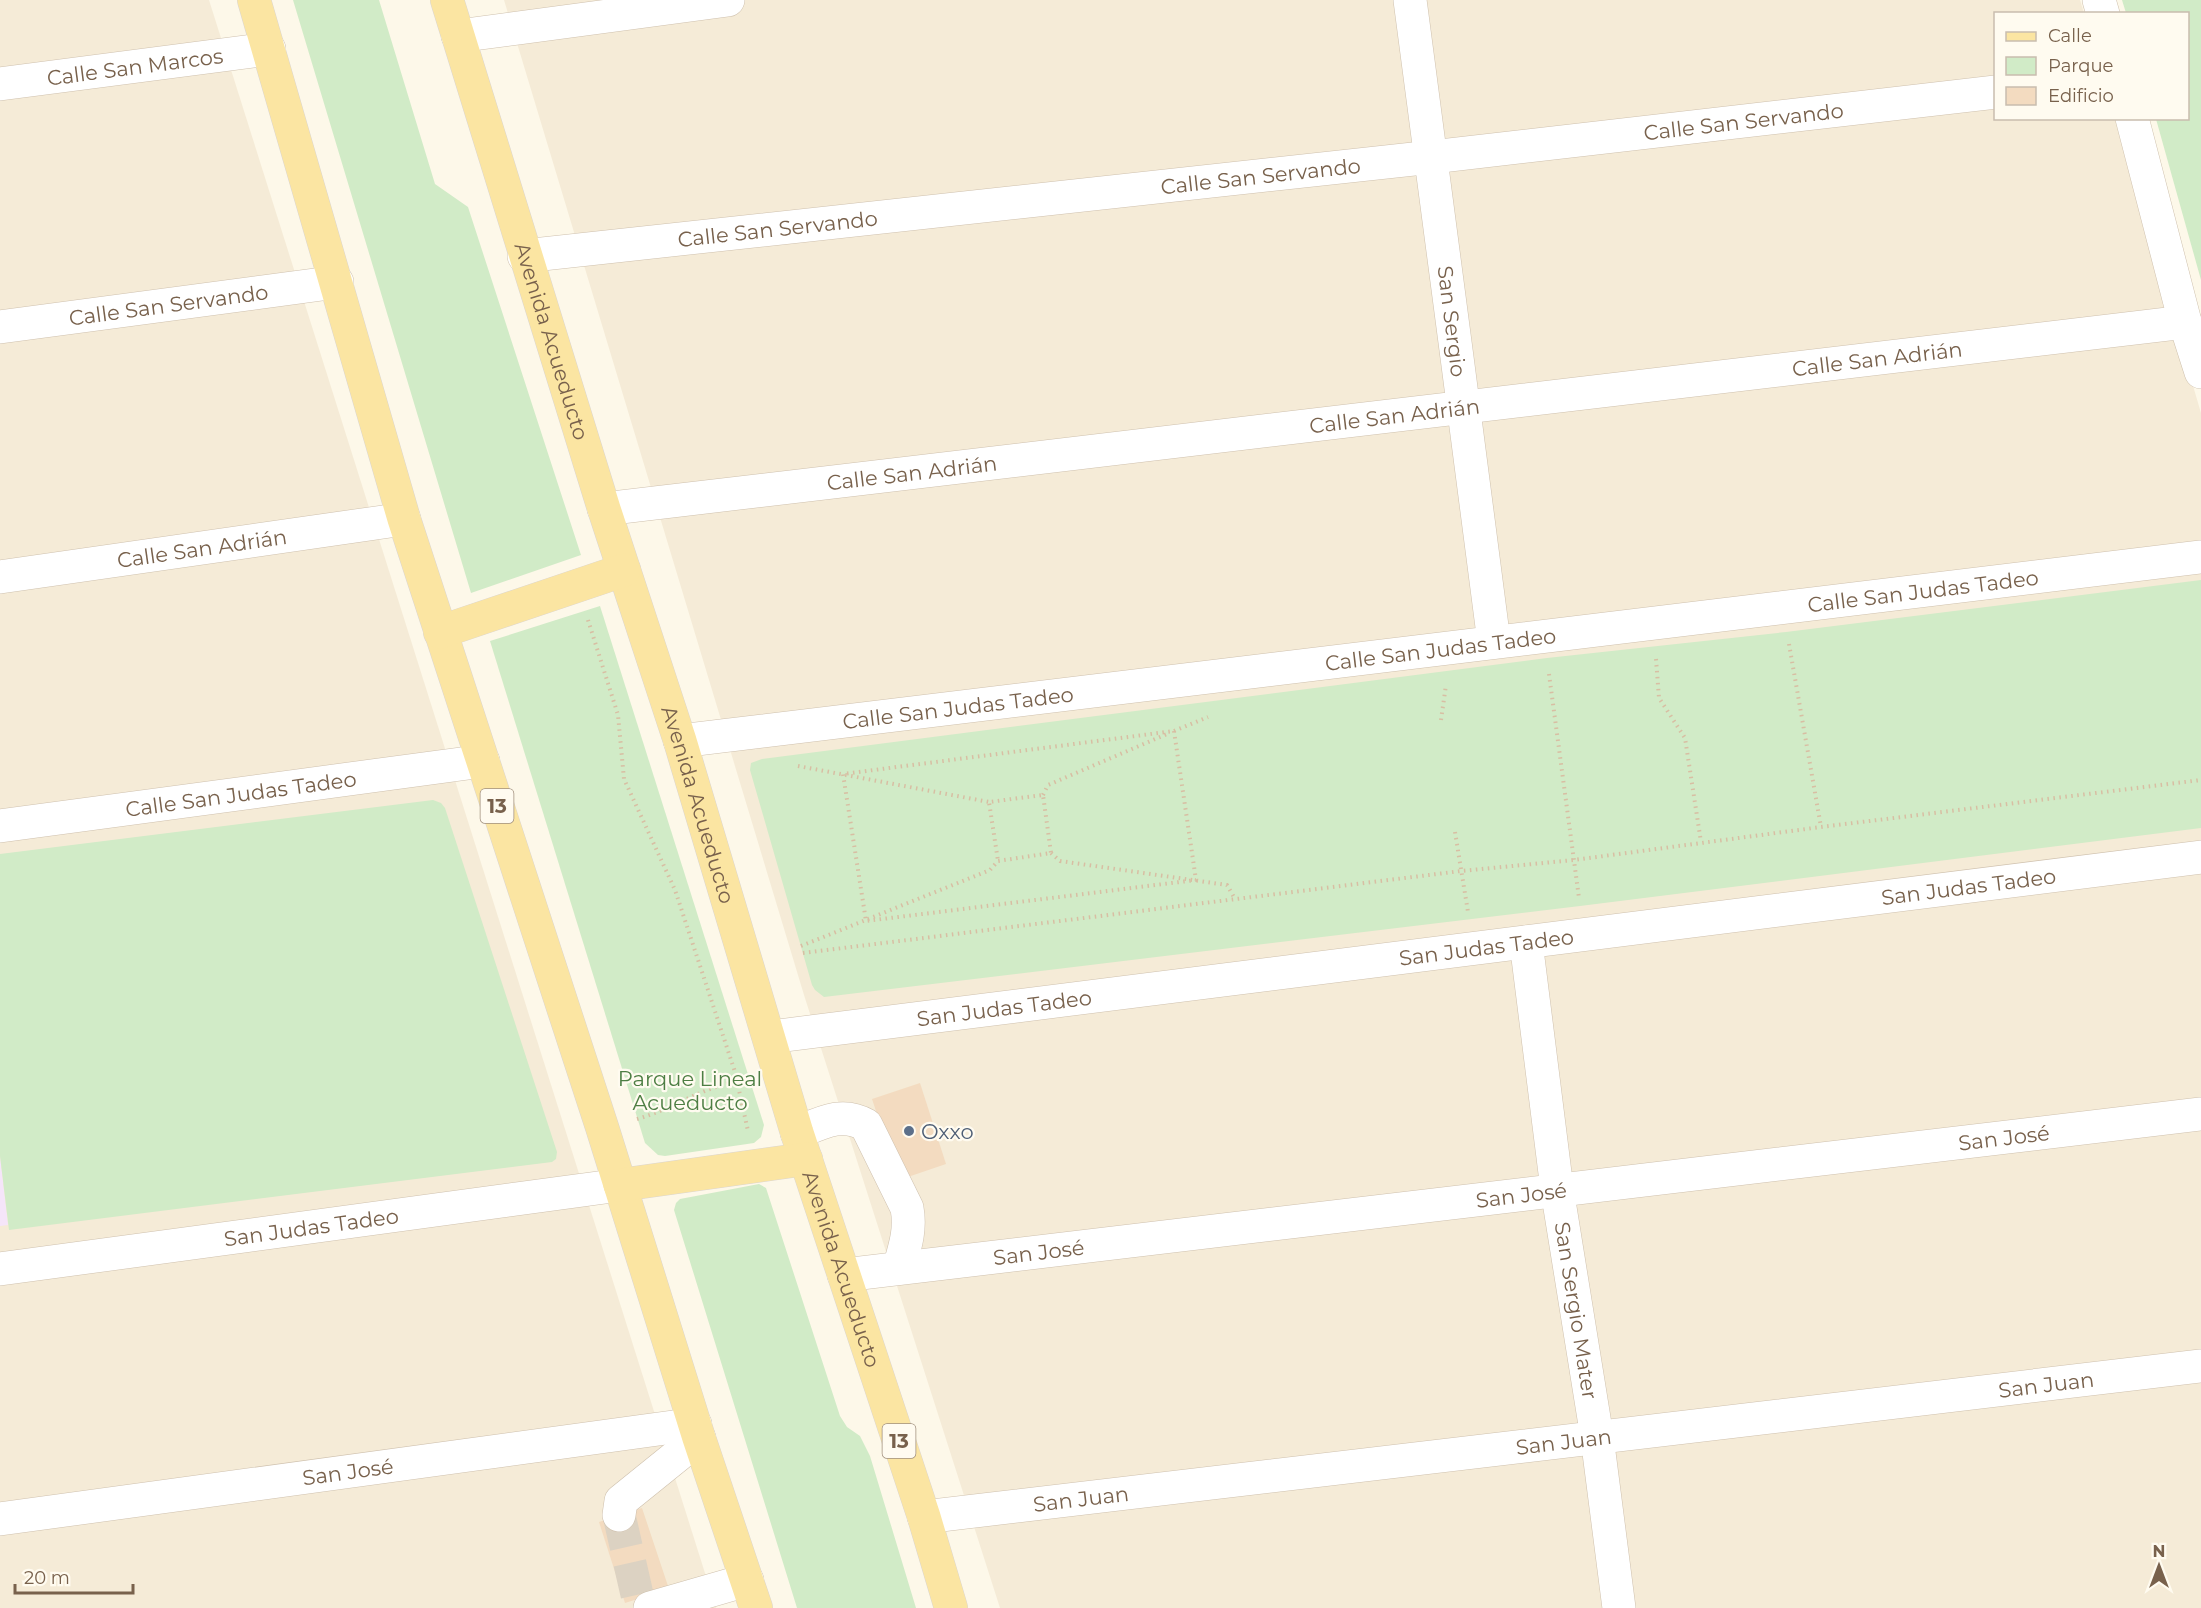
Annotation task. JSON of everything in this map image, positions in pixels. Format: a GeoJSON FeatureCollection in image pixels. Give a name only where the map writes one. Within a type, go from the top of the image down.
{"type":"FeatureCollection","features":[{"type":"Feature","properties":{"kind":"main road","name":"13"},"geometry":{"type":"LineString","coordinates":[[254,0],[404,519],[751,1594]]}},
{"type":"Feature","properties":{"kind":"main road","name":"Avenida Acueducto"},"geometry":{"type":"LineString","coordinates":[[447,0],[524,256],[680,741],[801,1146],[924,1517],[951,1608]]}},
{"type":"Feature","properties":{"kind":"main road"},"geometry":{"type":"LineString","coordinates":[[440,632],[624,570]]}},
{"type":"Feature","properties":{"kind":"main road"},"geometry":{"type":"LineString","coordinates":[[620,1185],[801,1146]]}},
{"type":"Feature","properties":{"kind":"street"},"geometry":{"type":"LineString","coordinates":[[458,36],[728,0]]}},
{"type":"Feature","properties":{"kind":"street","name":"San Sergio"},"geometry":{"type":"LineString","coordinates":[[1410,0],[1494,642]]}},
{"type":"Feature","properties":{"kind":"street","name":"Calle San Marcos"},"geometry":{"type":"LineString","coordinates":[[0,84],[269,48]]}},
{"type":"Feature","properties":{"kind":"street","name":"Calle San Servando"},"geometry":{"type":"LineString","coordinates":[[524,256],[1432,157],[1994,92]]}},
{"type":"Feature","properties":{"kind":"street"},"geometry":{"type":"LineString","coordinates":[[2133,120],[2185,322],[2201,372]]}},
{"type":"Feature","properties":{"kind":"street","name":"Calle San Servando"},"geometry":{"type":"LineString","coordinates":[[0,327],[337,282]]}},
{"type":"Feature","properties":{"kind":"street","name":"Calle San Adrián"},"geometry":{"type":"LineString","coordinates":[[604,509],[2185,322]]}},
{"type":"Feature","properties":{"kind":"street","name":"Calle San Adrián"},"geometry":{"type":"LineString","coordinates":[[0,577],[404,519]]}},
{"type":"Feature","properties":{"kind":"street","name":"Calle San Judas Tadeo"},"geometry":{"type":"LineString","coordinates":[[680,741],[2201,557]]}},
{"type":"Feature","properties":{"kind":"street","name":"Calle San Judas Tadeo"},"geometry":{"type":"LineString","coordinates":[[0,826],[483,760]]}},
{"type":"Feature","properties":{"kind":"street","name":"San Judas Tadeo"},"geometry":{"type":"LineString","coordinates":[[770,1037],[2201,857]]}},
{"type":"Feature","properties":{"kind":"street","name":"San Sergio Mater"},"geometry":{"type":"LineString","coordinates":[[1526,942],[1557,1190],[1598,1437],[1619,1608]]}},
{"type":"Feature","properties":{"kind":"street","name":"San José"},"geometry":{"type":"LineString","coordinates":[[844,1275],[2201,1114]]}},
{"type":"Feature","properties":{"kind":"street"},"geometry":{"type":"LineString","coordinates":[[801,1146],[829,1120],[856,1119],[866,1125],[907,1208],[908,1237],[899,1268]]}},
{"type":"Feature","properties":{"kind":"street","name":"San Judas Tadeo"},"geometry":{"type":"LineString","coordinates":[[0,1269],[620,1185]]}},
{"type":"Feature","properties":{"kind":"street","name":"San Juan"},"geometry":{"type":"LineString","coordinates":[[924,1517],[2201,1366]]}},
{"type":"Feature","properties":{"kind":"street"},"geometry":{"type":"LineString","coordinates":[[619,1515],[621,1501],[697,1431]]}},
{"type":"Feature","properties":{"kind":"street","name":"San José"},"geometry":{"type":"LineString","coordinates":[[0,1519],[697,1431]]}},
{"type":"Feature","properties":{"kind":"street"},"geometry":{"type":"LineString","coordinates":[[642,1605],[751,1594]]}},
{"type":"Feature","properties":{"kind":"path"},"geometry":{"type":"LineString","coordinates":[[584,611],[618,715],[624,779],[675,890],[737,1081],[748,1134]]}},
{"type":"Feature","properties":{"kind":"path"},"geometry":{"type":"LineString","coordinates":[[1788,643],[1821,827]]}},
{"type":"Feature","properties":{"kind":"path"},"geometry":{"type":"LineString","coordinates":[[1655,656],[1659,698],[1684,738],[1701,842]]}},
{"type":"Feature","properties":{"kind":"path"},"geometry":{"type":"LineString","coordinates":[[1549,670],[1580,906]]}},
{"type":"Feature","properties":{"kind":"path"},"geometry":{"type":"LineString","coordinates":[[1441,720],[1447,681]]}},
{"type":"Feature","properties":{"kind":"path"},"geometry":{"type":"LineString","coordinates":[[843,774],[1174,731]]}},
{"type":"Feature","properties":{"kind":"path"},"geometry":{"type":"LineString","coordinates":[[1174,731],[1048,785],[1043,795],[1051,853],[1060,861],[1227,885],[1236,899]]}},
{"type":"Feature","properties":{"kind":"path"},"geometry":{"type":"LineString","coordinates":[[1174,731],[1196,880]]}},
{"type":"Feature","properties":{"kind":"path"},"geometry":{"type":"LineString","coordinates":[[796,765],[989,802],[1043,795]]}},
{"type":"Feature","properties":{"kind":"path"},"geometry":{"type":"LineString","coordinates":[[843,774],[866,921]]}},
{"type":"Feature","properties":{"kind":"path"},"geometry":{"type":"LineString","coordinates":[[803,953],[1461,871],[1574,860],[2201,780]]}},
{"type":"Feature","properties":{"kind":"path"},"geometry":{"type":"LineString","coordinates":[[989,802],[998,861]]}},
{"type":"Feature","properties":{"kind":"path"},"geometry":{"type":"LineString","coordinates":[[1455,832],[1470,919]]}},
{"type":"Feature","properties":{"kind":"path"},"geometry":{"type":"LineString","coordinates":[[801,946],[990,870],[998,861],[1051,853]]}},
{"type":"Feature","properties":{"kind":"path"},"geometry":{"type":"LineString","coordinates":[[866,921],[1196,880]]}},
{"type":"Feature","properties":{"kind":"path"},"geometry":{"type":"LineString","coordinates":[[637,1119],[715,1086],[743,1080]]}},
{"type":"Feature","properties":{"kind":"shaded area"},"geometry":{"type":"Polygon","coordinates":[[[0,0],[209,0],[716,1608],[0,1608],[0,0]]]}},
{"type":"Feature","properties":{"kind":"shaded area"},"geometry":{"type":"Polygon","coordinates":[[[504,0],[2080,0],[2084,12],[1994,12],[1994,120],[2115,120],[2201,413],[2201,1608],[1000,1608],[804,995],[504,0]]]}},
{"type":"Feature","properties":{"kind":"shaded area"},"geometry":{"type":"Polygon","coordinates":[[[0,1156],[8,1225],[0,1226],[0,1156]]]}},
{"type":"Feature","properties":{"kind":"green space"},"geometry":{"type":"Polygon","coordinates":[[[293,0],[379,0],[435,184],[468,207],[581,555],[471,593],[293,0]]]}},
{"type":"Feature","properties":{"kind":"green space"},"geometry":{"type":"Polygon","coordinates":[[[2122,0],[2201,0],[2201,280],[2156,120],[2189,120],[2189,12],[2126,12],[2122,0]]]}},
{"type":"Feature","properties":{"kind":"green space"},"geometry":{"type":"Polygon","coordinates":[[[2201,580],[2201,828],[824,997],[812,985],[750,770],[751,763],[762,759],[1547,658],[1786,632],[2201,580]]]}},
{"type":"Feature","properties":{"kind":"green space","name":"Parque Lineal Acueducto"},"geometry":{"type":"Polygon","coordinates":[[[600,606],[764,1125],[761,1137],[754,1143],[665,1156],[658,1155],[645,1143],[490,641],[600,606]]]}},
{"type":"Feature","properties":{"kind":"green space"},"geometry":{"type":"Polygon","coordinates":[[[433,800],[441,803],[445,808],[557,1152],[556,1159],[552,1162],[9,1230],[0,1156],[0,854],[433,800]]]}},
{"type":"Feature","properties":{"kind":"green space"},"geometry":{"type":"Polygon","coordinates":[[[759,1184],[766,1188],[840,1416],[847,1427],[860,1436],[870,1456],[916,1608],[797,1608],[674,1210],[680,1199],[759,1184]]]}},
{"type":"Feature","properties":{"kind":"building","name":"Oxxo"},"geometry":{"type":"Polygon","coordinates":[[[920,1083],[946,1164],[899,1180],[872,1099],[920,1083]]]}},
{"type":"Feature","properties":{"kind":"building"},"geometry":{"type":"Polygon","coordinates":[[[642,1508],[669,1589],[625,1603],[599,1522],[642,1508]]]}},
{"type":"Feature","properties":{"kind":"tunnel"},"geometry":{"type":"LineString","coordinates":[[619,1515],[638,1599]]}},
{"type":"Feature","properties":{"kind":"place","name":"Oxxo"},"geometry":{"type":"Point","coordinates":[909,1131]}}]}
